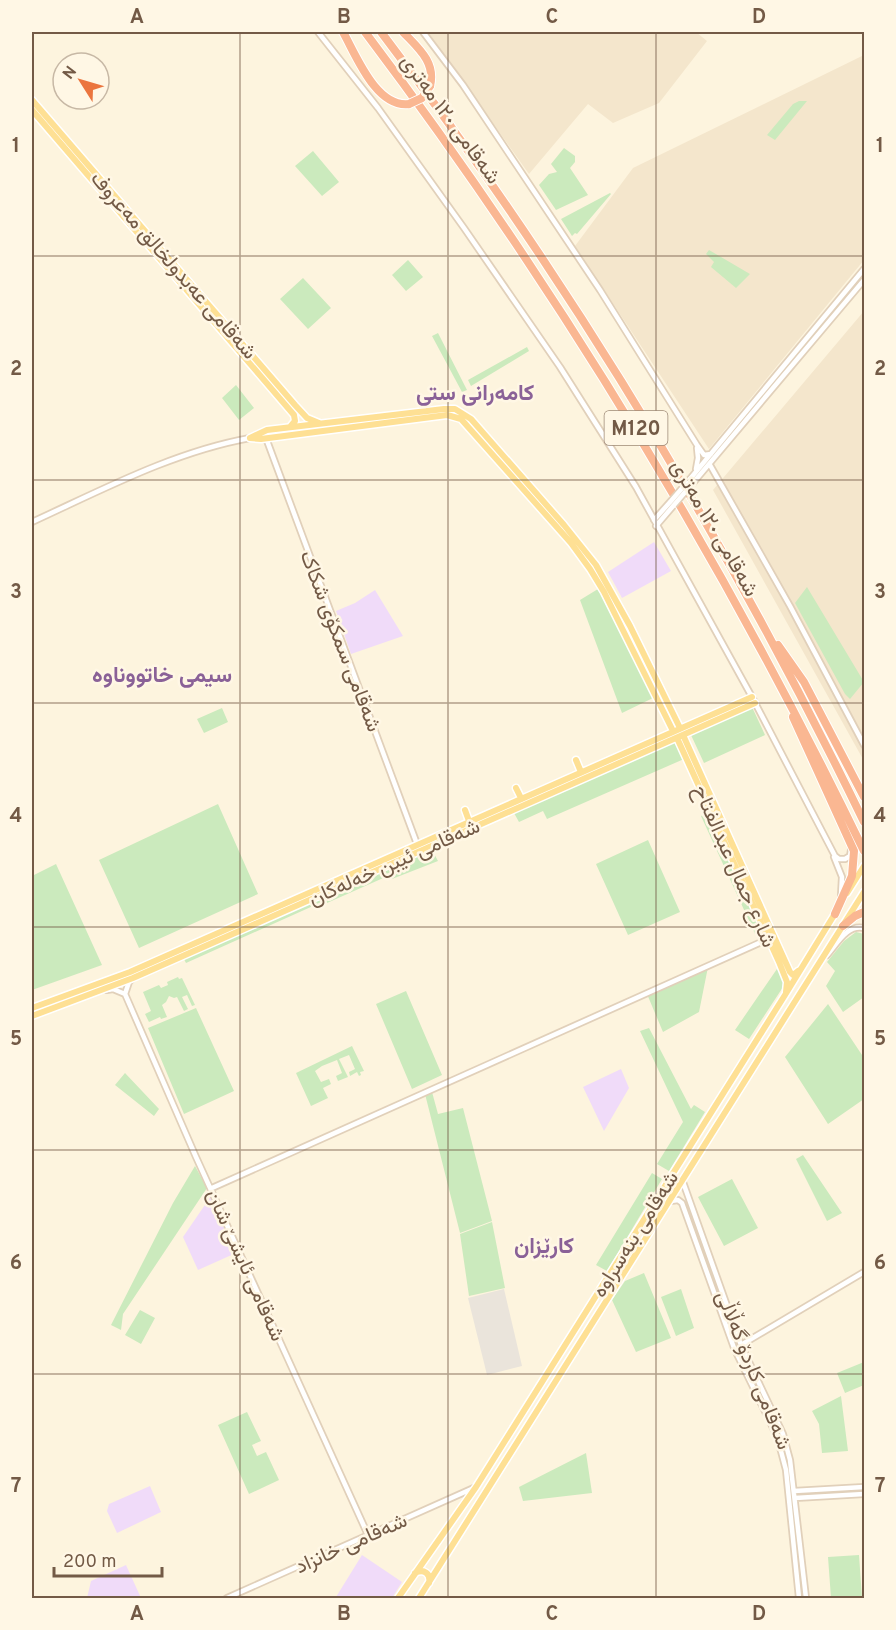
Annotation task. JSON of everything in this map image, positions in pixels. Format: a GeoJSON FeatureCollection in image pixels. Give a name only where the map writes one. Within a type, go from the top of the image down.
{"type":"FeatureCollection","features":[{"type":"Feature","properties":{"kind":"highway"},"geometry":{"type":"LineString","coordinates":[[343,32],[380,94],[392,103],[409,104],[422,98],[430,86],[432,75],[426,57],[403,32]]}},
{"type":"Feature","properties":{"kind":"highway","name":"شەقامی ١٢٠ مەتری"},"geometry":{"type":"LineString","coordinates":[[365,32],[475,182],[582,343],[670,486],[802,724],[864,851]]}},
{"type":"Feature","properties":{"kind":"highway","name":"شەقامی ١٢٠ مەتری"},"geometry":{"type":"LineString","coordinates":[[381,32],[484,173],[591,333],[679,475],[769,636],[864,822]]}},
{"type":"Feature","properties":{"kind":"highway"},"geometry":{"type":"LineString","coordinates":[[744,616],[783,692],[796,726],[853,845],[855,859],[852,876],[835,914]]}},
{"type":"Feature","properties":{"kind":"highway"},"geometry":{"type":"LineString","coordinates":[[769,636],[789,658],[804,682],[864,797]]}},
{"type":"Feature","properties":{"kind":"highway"},"geometry":{"type":"LineString","coordinates":[[843,926],[864,912]]}},
{"type":"Feature","properties":{"kind":"main road","name":"شەقامی عەبدولخالق مەعروف"},"geometry":{"type":"LineString","coordinates":[[32,100],[111,198]]}},
{"type":"Feature","properties":{"kind":"main road","name":"شەقامی عەبدولخالق مەعروف"},"geometry":{"type":"LineString","coordinates":[[32,110],[303,414],[314,422],[322,424]]}},
{"type":"Feature","properties":{"kind":"main road","name":"شەقامی عەبدولخالق مەعروف"},"geometry":{"type":"LineString","coordinates":[[203,304],[294,415],[294,423],[290,427]]}},
{"type":"Feature","properties":{"kind":"main road","name":"شارع جمال عبدالفتاح"},"geometry":{"type":"LineString","coordinates":[[343,424],[457,416],[465,422],[571,543],[604,592],[678,733],[792,975]]}},
{"type":"Feature","properties":{"kind":"main road"},"geometry":{"type":"LineString","coordinates":[[250,438],[263,431],[322,424],[343,424]]}},
{"type":"Feature","properties":{"kind":"main road"},"geometry":{"type":"LineString","coordinates":[[250,438],[266,438],[343,424]]}},
{"type":"Feature","properties":{"kind":"main road","name":"شەقامی ئیبن خەلەکان"},"geometry":{"type":"LineString","coordinates":[[370,869],[754,700]]}},
{"type":"Feature","properties":{"kind":"main road","name":"شەقامی ئیبن خەلەکان"},"geometry":{"type":"LineString","coordinates":[[32,1008],[143,969],[362,873],[417,844],[521,798],[546,791],[581,772],[678,733]]}},
{"type":"Feature","properties":{"kind":"main road"},"geometry":{"type":"LineString","coordinates":[[576,760],[581,772]]}},
{"type":"Feature","properties":{"kind":"main road"},"geometry":{"type":"LineString","coordinates":[[516,788],[521,798]]}},
{"type":"Feature","properties":{"kind":"main road"},"geometry":{"type":"LineString","coordinates":[[465,810],[470,821]]}},
{"type":"Feature","properties":{"kind":"main road","name":"شارع جمال عبدالفتاح"},"geometry":{"type":"LineString","coordinates":[[736,859],[785,979],[787,986],[785,995]]}},
{"type":"Feature","properties":{"kind":"main road","name":"شەقامی بنەسراوە"},"geometry":{"type":"LineString","coordinates":[[398,1599],[476,1486],[763,1031],[864,866]]}},
{"type":"Feature","properties":{"kind":"main road","name":"شەقامی بنەسراوە"},"geometry":{"type":"LineString","coordinates":[[419,1599],[864,892]]}},
{"type":"Feature","properties":{"kind":"main road"},"geometry":{"type":"LineString","coordinates":[[785,979],[795,974],[803,966]]}},
{"type":"Feature","properties":{"kind":"main road","name":"شەقامی ئیبن خەلەکان"},"geometry":{"type":"LineString","coordinates":[[32,1016],[103,991],[133,978],[143,969]]}},
{"type":"Feature","properties":{"kind":"main road"},"geometry":{"type":"LineString","coordinates":[[83,990],[84,998]]}},
{"type":"Feature","properties":{"kind":"main road"},"geometry":{"type":"LineString","coordinates":[[763,1031],[777,1014],[783,1017],[783,1023]]}},
{"type":"Feature","properties":{"kind":"main road"},"geometry":{"type":"LineString","coordinates":[[619,1260],[629,1266]]}},
{"type":"Feature","properties":{"kind":"main road"},"geometry":{"type":"LineString","coordinates":[[413,1575],[418,1571],[424,1571],[429,1577],[429,1583]]}},
{"type":"Feature","properties":{"kind":"street"},"geometry":{"type":"LineString","coordinates":[[318,32],[378,108],[495,273],[560,367],[636,487],[754,700],[840,871],[843,885],[825,929]]}},
{"type":"Feature","properties":{"kind":"street"},"geometry":{"type":"LineString","coordinates":[[423,32],[463,85],[600,290],[697,445],[704,455],[711,454]]}},
{"type":"Feature","properties":{"kind":"street"},"geometry":{"type":"LineString","coordinates":[[691,481],[710,465],[864,269]]}},
{"type":"Feature","properties":{"kind":"street"},"geometry":{"type":"LineString","coordinates":[[695,473],[864,280]]}},
{"type":"Feature","properties":{"kind":"street"},"geometry":{"type":"LineString","coordinates":[[32,522],[178,457],[214,445],[250,438]]}},
{"type":"Feature","properties":{"kind":"street","name":"شەقامی سمکۆی شکاک"},"geometry":{"type":"LineString","coordinates":[[266,438],[417,844]]}},
{"type":"Feature","properties":{"kind":"street"},"geometry":{"type":"LineString","coordinates":[[657,526],[695,473],[698,462],[697,445]]}},
{"type":"Feature","properties":{"kind":"street"},"geometry":{"type":"LineString","coordinates":[[710,465],[790,606],[864,746]]}},
{"type":"Feature","properties":{"kind":"street"},"geometry":{"type":"LineString","coordinates":[[702,473],[718,480]]}},
{"type":"Feature","properties":{"kind":"street"},"geometry":{"type":"LineString","coordinates":[[654,520],[673,503]]}},
{"type":"Feature","properties":{"kind":"street"},"geometry":{"type":"LineString","coordinates":[[825,838],[839,860],[845,860],[850,856],[849,845],[838,813]]}},
{"type":"Feature","properties":{"kind":"street"},"geometry":{"type":"LineString","coordinates":[[823,959],[849,930],[857,927],[864,928]]}},
{"type":"Feature","properties":{"kind":"street"},"geometry":{"type":"LineString","coordinates":[[212,1188],[768,939]]}},
{"type":"Feature","properties":{"kind":"street"},"geometry":{"type":"LineString","coordinates":[[103,991],[113,989],[125,994],[133,978]]}},
{"type":"Feature","properties":{"kind":"street","name":"شەقامی ئایشێ شان"},"geometry":{"type":"LineString","coordinates":[[125,994],[196,1157],[368,1535]]}},
{"type":"Feature","properties":{"kind":"street","name":"شەقامی کاردۆ گەڵاڵی"},"geometry":{"type":"LineString","coordinates":[[682,1182],[741,1345],[783,1434],[795,1491],[799,1599]]}},
{"type":"Feature","properties":{"kind":"street","name":"شەقامی کاردۆ گەڵاڵی"},"geometry":{"type":"LineString","coordinates":[[670,1202],[675,1199],[682,1203],[734,1348],[777,1436],[786,1470],[807,1599]]}},
{"type":"Feature","properties":{"kind":"street"},"geometry":{"type":"LineString","coordinates":[[741,1345],[864,1272]]}},
{"type":"Feature","properties":{"kind":"street"},"geometry":{"type":"LineString","coordinates":[[721,1311],[727,1308]]}},
{"type":"Feature","properties":{"kind":"street","name":"شەقامی خانزاد"},"geometry":{"type":"LineString","coordinates":[[227,1599],[476,1486]]}},
{"type":"Feature","properties":{"kind":"street"},"geometry":{"type":"LineString","coordinates":[[795,1491],[864,1486]]}},
{"type":"Feature","properties":{"kind":"street"},"geometry":{"type":"LineString","coordinates":[[795,1498],[864,1494]]}},
{"type":"Feature","properties":{"kind":"shaded area"},"geometry":{"type":"Polygon","coordinates":[[[428,32],[696,32],[707,41],[659,103],[613,123],[588,104],[529,174],[428,32]]]}},
{"type":"Feature","properties":{"kind":"shaded area"},"geometry":{"type":"Polygon","coordinates":[[[864,55],[864,260],[709,449],[575,246],[633,168],[864,55]]]}},
{"type":"Feature","properties":{"kind":"shaded area"},"geometry":{"type":"Polygon","coordinates":[[[864,311],[864,761],[713,490],[864,311]]]}},
{"type":"Feature","properties":{"kind":"shaded area"},"geometry":{"type":"Polygon","coordinates":[[[654,542],[671,571],[622,598],[608,572],[654,542]]]}},
{"type":"Feature","properties":{"kind":"shaded area"},"geometry":{"type":"Polygon","coordinates":[[[375,590],[403,636],[351,654],[336,611],[355,603],[375,590]]]}},
{"type":"Feature","properties":{"kind":"shaded area"},"geometry":{"type":"Polygon","coordinates":[[[621,1069],[629,1088],[604,1131],[583,1087],[621,1069]]]}},
{"type":"Feature","properties":{"kind":"shaded area"},"geometry":{"type":"Polygon","coordinates":[[[211,1196],[236,1253],[198,1270],[183,1237],[211,1196]]]}},
{"type":"Feature","properties":{"kind":"shaded area"},"geometry":{"type":"Polygon","coordinates":[[[504,1289],[522,1366],[487,1375],[468,1298],[504,1289]]]}},
{"type":"Feature","properties":{"kind":"shaded area"},"geometry":{"type":"Polygon","coordinates":[[[150,1486],[161,1512],[117,1533],[107,1511],[109,1504],[150,1486]]]}},
{"type":"Feature","properties":{"kind":"shaded area"},"geometry":{"type":"Polygon","coordinates":[[[362,1555],[402,1582],[392,1598],[336,1597],[362,1555]]]}},
{"type":"Feature","properties":{"kind":"shaded area"},"geometry":{"type":"Polygon","coordinates":[[[126,1565],[141,1598],[87,1598],[91,1581],[126,1565]]]}},
{"type":"Feature","properties":{"kind":"green space"},"geometry":{"type":"Polygon","coordinates":[[[807,101],[775,140],[767,135],[793,104],[807,101]]]}},
{"type":"Feature","properties":{"kind":"green space"},"geometry":{"type":"Polygon","coordinates":[[[564,148],[575,156],[575,162],[570,168],[588,195],[556,210],[539,185],[549,174],[557,172],[551,164],[564,148]]]}},
{"type":"Feature","properties":{"kind":"green space"},"geometry":{"type":"Polygon","coordinates":[[[313,151],[339,182],[322,196],[295,166],[313,151]]]}},
{"type":"Feature","properties":{"kind":"green space"},"geometry":{"type":"Polygon","coordinates":[[[610,193],[577,234],[572,236],[561,219],[610,193]]]}},
{"type":"Feature","properties":{"kind":"green space"},"geometry":{"type":"Polygon","coordinates":[[[709,250],[750,274],[736,288],[711,267],[714,262],[706,254],[709,250]]]}},
{"type":"Feature","properties":{"kind":"green space"},"geometry":{"type":"Polygon","coordinates":[[[408,260],[423,277],[406,291],[392,275],[408,260]]]}},
{"type":"Feature","properties":{"kind":"green space"},"geometry":{"type":"Polygon","coordinates":[[[303,278],[331,308],[308,329],[280,299],[303,278]]]}},
{"type":"Feature","properties":{"kind":"green space"},"geometry":{"type":"Polygon","coordinates":[[[438,333],[467,390],[462,392],[432,336],[438,333]]]}},
{"type":"Feature","properties":{"kind":"green space"},"geometry":{"type":"Polygon","coordinates":[[[527,347],[529,351],[471,386],[468,380],[527,347]]]}},
{"type":"Feature","properties":{"kind":"green space"},"geometry":{"type":"Polygon","coordinates":[[[236,385],[254,408],[239,420],[222,398],[236,385]]]}},
{"type":"Feature","properties":{"kind":"green space"},"geometry":{"type":"Polygon","coordinates":[[[807,587],[864,682],[850,699],[845,694],[795,603],[807,587]]]}},
{"type":"Feature","properties":{"kind":"green space"},"geometry":{"type":"Polygon","coordinates":[[[598,589],[653,698],[622,713],[580,600],[598,589]]]}},
{"type":"Feature","properties":{"kind":"green space"},"geometry":{"type":"Polygon","coordinates":[[[752,707],[765,735],[704,763],[691,735],[752,707]]]}},
{"type":"Feature","properties":{"kind":"green space"},"geometry":{"type":"Polygon","coordinates":[[[222,708],[228,722],[204,733],[197,719],[222,708]]]}},
{"type":"Feature","properties":{"kind":"green space"},"geometry":{"type":"Polygon","coordinates":[[[675,742],[684,759],[547,819],[543,811],[519,822],[514,813],[675,742]]]}},
{"type":"Feature","properties":{"kind":"green space"},"geometry":{"type":"Polygon","coordinates":[[[218,804],[258,894],[139,948],[99,860],[218,804]]]}},
{"type":"Feature","properties":{"kind":"green space"},"geometry":{"type":"Polygon","coordinates":[[[708,813],[763,934],[756,936],[701,816],[708,813]]]}},
{"type":"Feature","properties":{"kind":"green space"},"geometry":{"type":"Polygon","coordinates":[[[648,840],[680,912],[628,935],[596,864],[648,840]]]}},
{"type":"Feature","properties":{"kind":"green space"},"geometry":{"type":"Polygon","coordinates":[[[432,850],[438,861],[392,879],[390,875],[327,903],[325,898],[432,850]]]}},
{"type":"Feature","properties":{"kind":"green space"},"geometry":{"type":"Polygon","coordinates":[[[56,864],[102,965],[32,990],[32,876],[56,864]]]}},
{"type":"Feature","properties":{"kind":"green space"},"geometry":{"type":"Polygon","coordinates":[[[320,897],[322,902],[186,963],[183,957],[320,897]]]}},
{"type":"Feature","properties":{"kind":"green space"},"geometry":{"type":"Polygon","coordinates":[[[856,932],[864,934],[864,997],[843,1012],[826,986],[835,971],[827,962],[844,941],[856,932]]]}},
{"type":"Feature","properties":{"kind":"green space"},"geometry":{"type":"Polygon","coordinates":[[[779,966],[785,984],[749,1039],[735,1030],[779,966]]]}},
{"type":"Feature","properties":{"kind":"green space"},"geometry":{"type":"Polygon","coordinates":[[[708,967],[699,1012],[663,1032],[647,994],[708,967]]]}},
{"type":"Feature","properties":{"kind":"green space"},"geometry":{"type":"Polygon","coordinates":[[[178,977],[182,978],[195,1005],[192,1006],[187,995],[182,997],[188,1009],[184,1011],[177,997],[169,996],[162,1005],[167,1017],[161,1019],[160,1017],[149,1022],[145,1014],[151,1011],[143,992],[159,985],[161,988],[168,985],[167,982],[178,977]]]}},
{"type":"Feature","properties":{"kind":"green space"},"geometry":{"type":"Polygon","coordinates":[[[406,991],[442,1075],[412,1089],[376,1004],[406,991]]]}},
{"type":"Feature","properties":{"kind":"green space"},"geometry":{"type":"Polygon","coordinates":[[[828,1004],[864,1058],[864,1099],[828,1124],[785,1057],[828,1004]]]}},
{"type":"Feature","properties":{"kind":"green space"},"geometry":{"type":"Polygon","coordinates":[[[196,1008],[234,1091],[184,1114],[148,1028],[196,1008]]]}},
{"type":"Feature","properties":{"kind":"green space"},"geometry":{"type":"Polygon","coordinates":[[[649,1028],[691,1109],[694,1105],[705,1112],[669,1171],[657,1164],[683,1122],[640,1031],[649,1028]]]}},
{"type":"Feature","properties":{"kind":"green space"},"geometry":{"type":"Polygon","coordinates":[[[352,1046],[364,1071],[360,1072],[359,1076],[357,1072],[350,1076],[349,1072],[355,1069],[349,1055],[339,1059],[348,1077],[338,1081],[336,1076],[342,1073],[337,1060],[322,1066],[315,1071],[321,1082],[329,1079],[331,1084],[323,1088],[328,1098],[311,1106],[296,1073],[352,1046]]]}},
{"type":"Feature","properties":{"kind":"green space"},"geometry":{"type":"Polygon","coordinates":[[[125,1073],[159,1109],[154,1116],[115,1085],[125,1073]]]}},
{"type":"Feature","properties":{"kind":"green space"},"geometry":{"type":"Polygon","coordinates":[[[432,1092],[438,1114],[463,1108],[492,1221],[460,1233],[425,1094],[432,1092]]]}},
{"type":"Feature","properties":{"kind":"green space"},"geometry":{"type":"Polygon","coordinates":[[[803,1155],[842,1213],[827,1221],[796,1159],[803,1155]]]}},
{"type":"Feature","properties":{"kind":"green space"},"geometry":{"type":"Polygon","coordinates":[[[195,1166],[207,1188],[123,1314],[121,1330],[111,1325],[173,1203],[195,1166]]]}},
{"type":"Feature","properties":{"kind":"green space"},"geometry":{"type":"Polygon","coordinates":[[[652,1173],[662,1179],[607,1271],[596,1265],[652,1173]]]}},
{"type":"Feature","properties":{"kind":"green space"},"geometry":{"type":"Polygon","coordinates":[[[732,1179],[758,1228],[724,1246],[698,1197],[732,1179]]]}},
{"type":"Feature","properties":{"kind":"green space"},"geometry":{"type":"Polygon","coordinates":[[[492,1222],[505,1288],[469,1296],[460,1234],[492,1222]]]}},
{"type":"Feature","properties":{"kind":"green space"},"geometry":{"type":"Polygon","coordinates":[[[644,1273],[671,1338],[636,1352],[612,1300],[625,1281],[644,1273]]]}},
{"type":"Feature","properties":{"kind":"green space"},"geometry":{"type":"Polygon","coordinates":[[[681,1289],[694,1328],[676,1336],[661,1297],[681,1289]]]}},
{"type":"Feature","properties":{"kind":"green space"},"geometry":{"type":"Polygon","coordinates":[[[140,1310],[155,1318],[141,1344],[125,1335],[140,1310]]]}},
{"type":"Feature","properties":{"kind":"green space"},"geometry":{"type":"Polygon","coordinates":[[[864,1362],[864,1385],[845,1393],[837,1373],[864,1362]]]}},
{"type":"Feature","properties":{"kind":"green space"},"geometry":{"type":"Polygon","coordinates":[[[841,1396],[848,1451],[822,1453],[819,1424],[812,1411],[841,1396]]]}},
{"type":"Feature","properties":{"kind":"green space"},"geometry":{"type":"Polygon","coordinates":[[[247,1412],[261,1441],[252,1445],[257,1456],[266,1452],[279,1480],[249,1494],[218,1425],[247,1412]]]}},
{"type":"Feature","properties":{"kind":"green space"},"geometry":{"type":"Polygon","coordinates":[[[586,1453],[592,1493],[523,1501],[519,1487],[586,1453]]]}},
{"type":"Feature","properties":{"kind":"green space"},"geometry":{"type":"Polygon","coordinates":[[[859,1555],[862,1598],[831,1598],[828,1557],[859,1555]]]}},
{"type":"Feature","properties":{"kind":"district","name":"كامه‌رانی ستی"},"geometry":{"type":"Point","coordinates":[475,392]}},
{"type":"Feature","properties":{"kind":"district","name":"سیمی خاتووناوه"},"geometry":{"type":"Point","coordinates":[162,674]}},
{"type":"Feature","properties":{"kind":"district","name":"کارێزان"},"geometry":{"type":"Point","coordinates":[544,1245]}}]}
